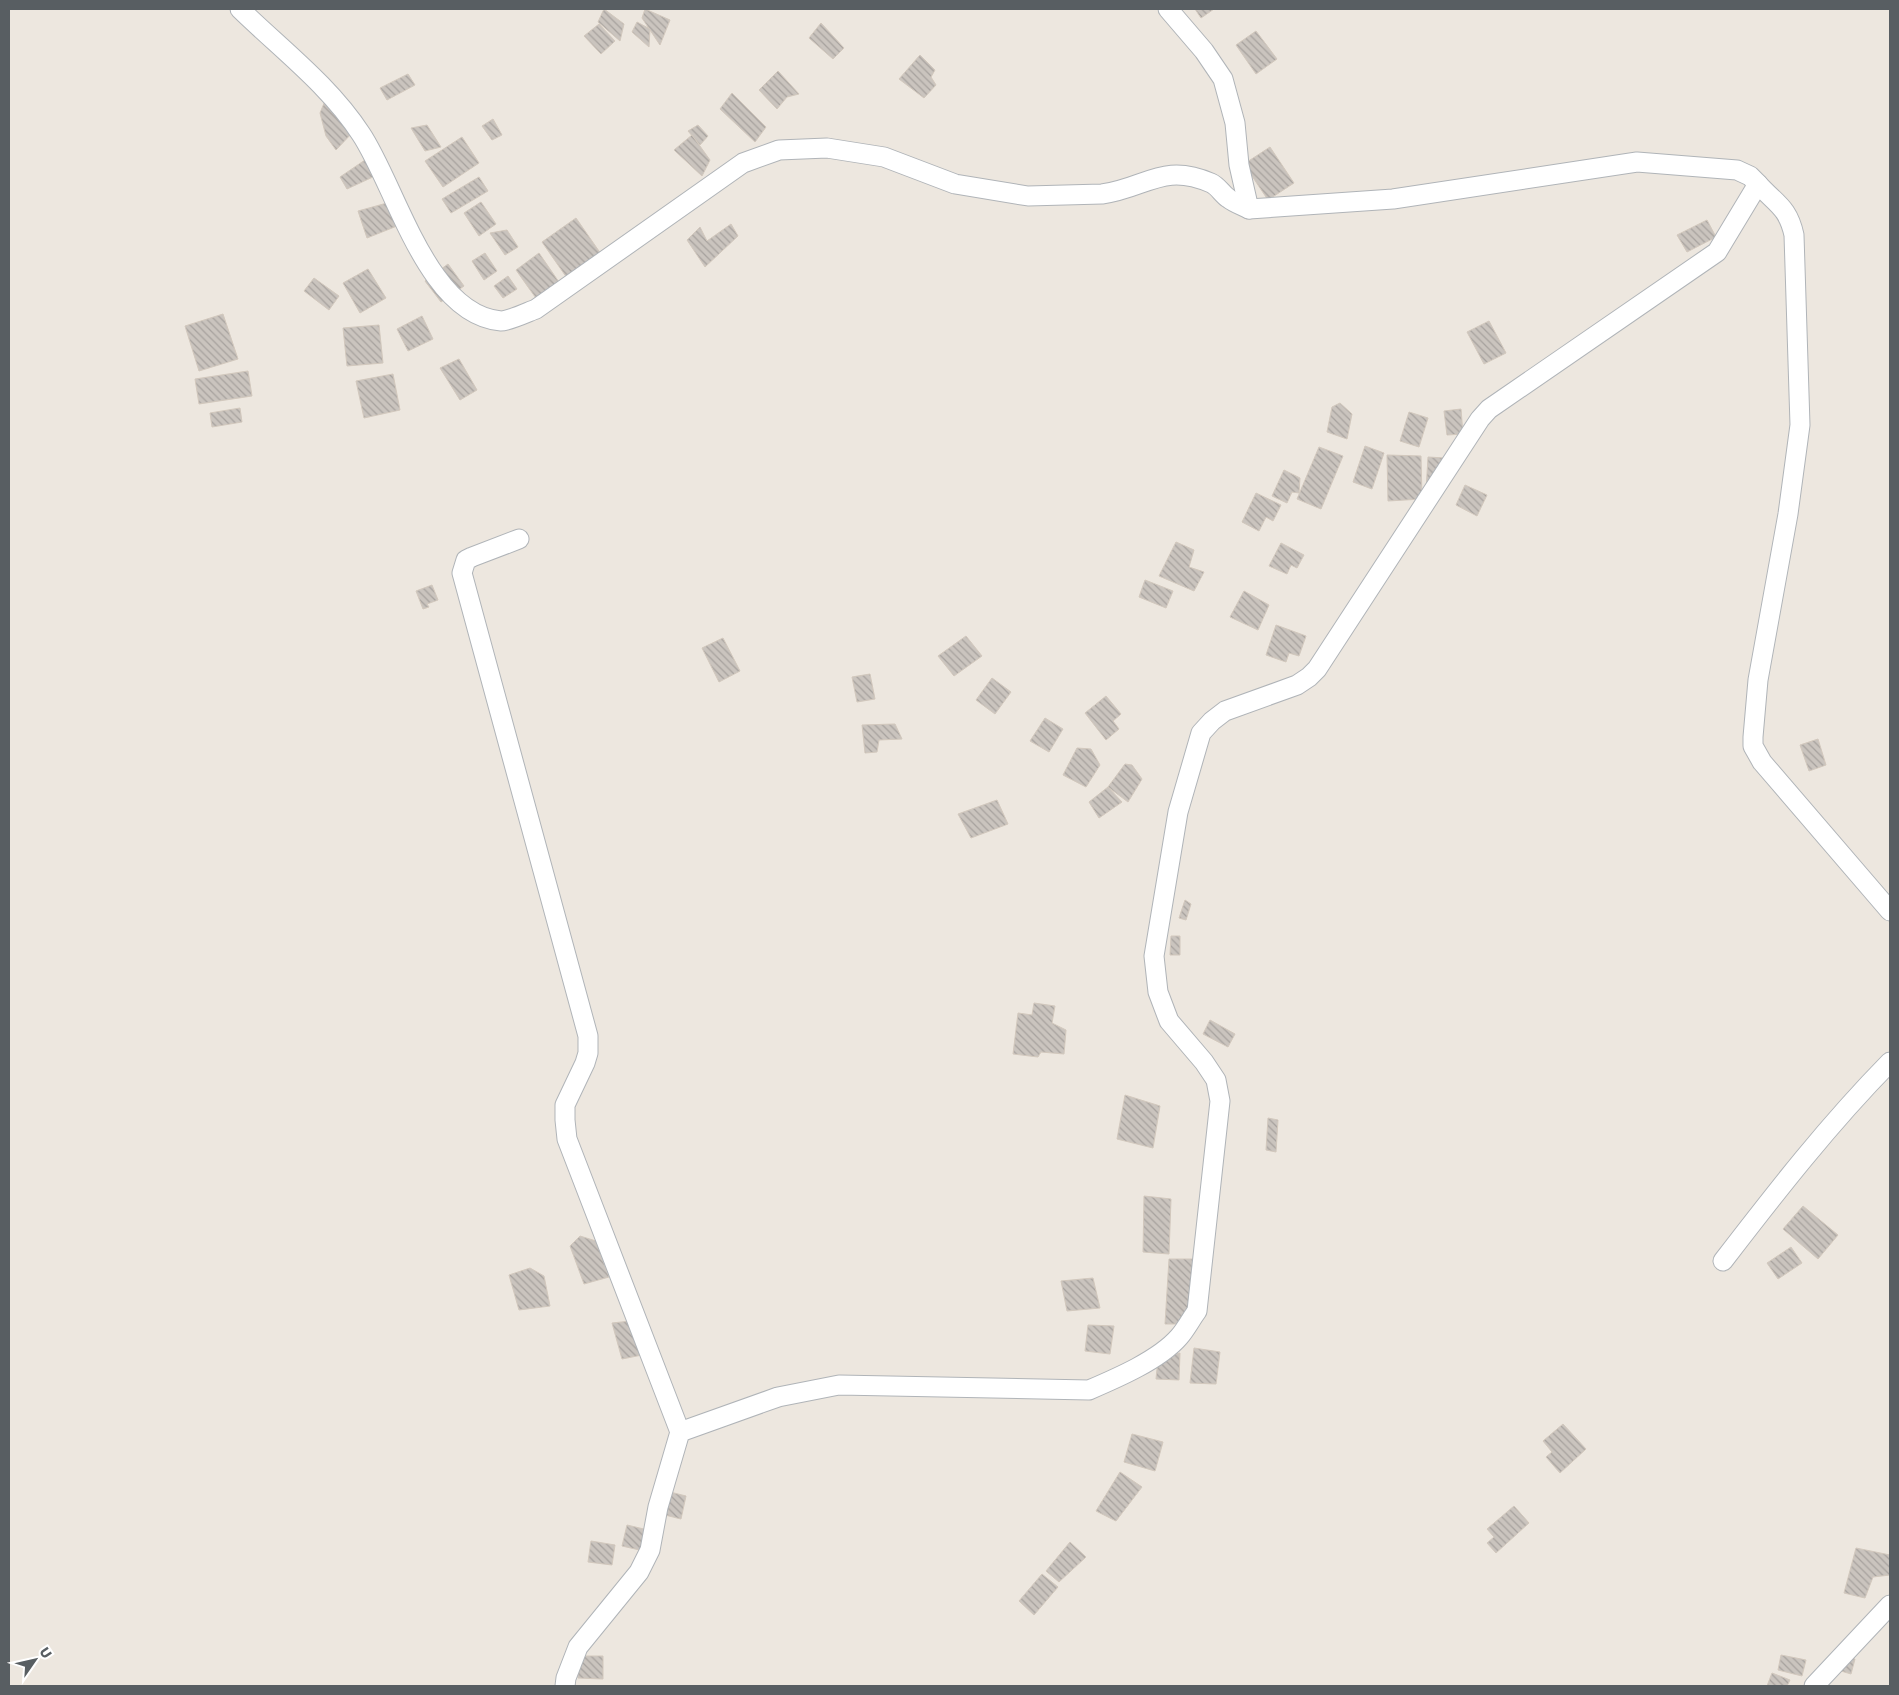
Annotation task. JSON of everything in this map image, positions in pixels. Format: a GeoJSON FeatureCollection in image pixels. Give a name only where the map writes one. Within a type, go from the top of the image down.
{"type":"FeatureCollection","features":[{"type":"Feature","properties":{"kind":"street"},"geometry":{"type":"LineString","coordinates":[[240,9],[314,77],[341,106],[366,143],[426,264],[450,294],[474,314],[502,321],[536,309],[743,163],[779,150],[827,148],[884,156],[955,184],[1028,196],[1102,194],[1114,192],[1157,176],[1191,176],[1213,184],[1230,200],[1249,209],[1393,199],[1637,162],[1737,170],[1750,176],[1782,207],[1791,220],[1794,235],[1801,418],[1788,514],[1758,680],[1753,746],[1762,762],[1890,910]]}},
{"type":"Feature","properties":{"kind":"street"},"geometry":{"type":"LineString","coordinates":[[1168,9],[1204,51],[1223,78],[1235,123],[1239,165],[1249,209]]}},
{"type":"Feature","properties":{"kind":"street"},"geometry":{"type":"LineString","coordinates":[[680,1432],[778,1397],[839,1385],[1089,1390],[1127,1374],[1159,1354],[1179,1338],[1197,1310],[1220,1101],[1216,1080],[1204,1062],[1169,1021],[1158,992],[1154,956],[1178,812],[1202,733],[1212,721],[1226,711],[1288,690],[1309,677],[1317,668],[1489,408],[1717,252],[1758,184]]}},
{"type":"Feature","properties":{"kind":"street"},"geometry":{"type":"LineString","coordinates":[[519,539],[466,560],[462,573],[588,1036],[588,1053],[585,1063],[566,1105],[565,1120],[568,1139],[680,1432],[658,1507],[650,1550],[638,1572],[578,1647],[566,1678],[565,1686]]}},
{"type":"Feature","properties":{"kind":"street"},"geometry":{"type":"LineString","coordinates":[[1723,1261],[1806,1154],[1854,1098],[1890,1062]]}},
{"type":"Feature","properties":{"kind":"street"},"geometry":{"type":"LineString","coordinates":[[1814,1686],[1890,1605]]}},
{"type":"Feature","properties":{"kind":"building"},"geometry":{"type":"Polygon","coordinates":[[[604,9],[624,24],[620,41],[598,22],[604,9]]]}},
{"type":"Feature","properties":{"kind":"building"},"geometry":{"type":"Polygon","coordinates":[[[645,9],[670,20],[660,45],[642,18],[645,9]]]}},
{"type":"Feature","properties":{"kind":"building"},"geometry":{"type":"Polygon","coordinates":[[[1195,9],[1214,9],[1201,18],[1195,9]]]}},
{"type":"Feature","properties":{"kind":"building"},"geometry":{"type":"Polygon","coordinates":[[[637,22],[650,29],[649,47],[632,32],[637,22]]]}},
{"type":"Feature","properties":{"kind":"building"},"geometry":{"type":"Polygon","coordinates":[[[821,23],[844,48],[833,59],[809,38],[821,23]]]}},
{"type":"Feature","properties":{"kind":"building"},"geometry":{"type":"Polygon","coordinates":[[[599,24],[615,41],[601,54],[584,36],[599,24]]]}},
{"type":"Feature","properties":{"kind":"building"},"geometry":{"type":"Polygon","coordinates":[[[1256,31],[1277,59],[1256,74],[1236,45],[1256,31]]]}},
{"type":"Feature","properties":{"kind":"building"},"geometry":{"type":"Polygon","coordinates":[[[920,55],[935,70],[931,77],[936,85],[924,98],[899,79],[920,55]]]}},
{"type":"Feature","properties":{"kind":"building"},"geometry":{"type":"Polygon","coordinates":[[[778,71],[799,94],[787,97],[777,109],[759,90],[778,71]]]}},
{"type":"Feature","properties":{"kind":"building"},"geometry":{"type":"Polygon","coordinates":[[[408,74],[415,85],[387,100],[380,88],[408,74]]]}},
{"type":"Feature","properties":{"kind":"building"},"geometry":{"type":"Polygon","coordinates":[[[732,93],[766,127],[755,142],[720,109],[732,93]]]}},
{"type":"Feature","properties":{"kind":"building"},"geometry":{"type":"Polygon","coordinates":[[[327,96],[353,132],[336,150],[326,136],[320,113],[327,96]]]}},
{"type":"Feature","properties":{"kind":"building"},"geometry":{"type":"Polygon","coordinates":[[[493,119],[502,135],[492,140],[482,126],[493,119]]]}},
{"type":"Feature","properties":{"kind":"building"},"geometry":{"type":"Polygon","coordinates":[[[427,125],[441,147],[425,151],[411,128],[427,125]]]}},
{"type":"Feature","properties":{"kind":"building"},"geometry":{"type":"Polygon","coordinates":[[[698,125],[708,136],[700,145],[688,131],[698,125]]]}},
{"type":"Feature","properties":{"kind":"building"},"geometry":{"type":"Polygon","coordinates":[[[692,135],[710,160],[702,176],[674,150],[692,135]]]}},
{"type":"Feature","properties":{"kind":"building"},"geometry":{"type":"Polygon","coordinates":[[[462,137],[479,163],[443,187],[425,161],[462,137]]]}},
{"type":"Feature","properties":{"kind":"building"},"geometry":{"type":"Polygon","coordinates":[[[1270,147],[1294,183],[1268,200],[1244,164],[1270,147]]]}},
{"type":"Feature","properties":{"kind":"building"},"geometry":{"type":"Polygon","coordinates":[[[365,160],[375,176],[347,189],[340,177],[365,160]]]}},
{"type":"Feature","properties":{"kind":"building"},"geometry":{"type":"Polygon","coordinates":[[[479,177],[488,191],[451,213],[442,199],[479,177]]]}},
{"type":"Feature","properties":{"kind":"building"},"geometry":{"type":"Polygon","coordinates":[[[481,202],[496,224],[479,236],[464,213],[481,202]]]}},
{"type":"Feature","properties":{"kind":"building"},"geometry":{"type":"Polygon","coordinates":[[[387,203],[397,226],[367,238],[358,211],[387,203]]]}},
{"type":"Feature","properties":{"kind":"building"},"geometry":{"type":"Polygon","coordinates":[[[576,218],[601,254],[567,278],[542,242],[576,218]]]}},
{"type":"Feature","properties":{"kind":"building"},"geometry":{"type":"Polygon","coordinates":[[[1707,220],[1716,237],[1687,252],[1677,235],[1707,220]]]}},
{"type":"Feature","properties":{"kind":"building"},"geometry":{"type":"Polygon","coordinates":[[[731,224],[738,236],[705,267],[687,240],[700,227],[707,241],[731,224]]]}},
{"type":"Feature","properties":{"kind":"building"},"geometry":{"type":"Polygon","coordinates":[[[507,230],[518,247],[505,255],[490,233],[507,230]]]}},
{"type":"Feature","properties":{"kind":"building"},"geometry":{"type":"Polygon","coordinates":[[[485,253],[497,271],[484,280],[472,261],[485,253]]]}},
{"type":"Feature","properties":{"kind":"building"},"geometry":{"type":"Polygon","coordinates":[[[539,253],[561,285],[538,301],[516,270],[539,253]]]}},
{"type":"Feature","properties":{"kind":"building"},"geometry":{"type":"Polygon","coordinates":[[[448,264],[464,286],[441,302],[425,281],[448,264]]]}},
{"type":"Feature","properties":{"kind":"building"},"geometry":{"type":"Polygon","coordinates":[[[368,269],[386,298],[360,313],[343,283],[368,269]]]}},
{"type":"Feature","properties":{"kind":"building"},"geometry":{"type":"Polygon","coordinates":[[[508,276],[517,289],[503,298],[494,286],[508,276]]]}},
{"type":"Feature","properties":{"kind":"building"},"geometry":{"type":"Polygon","coordinates":[[[314,278],[339,296],[329,310],[304,291],[314,278]]]}},
{"type":"Feature","properties":{"kind":"building"},"geometry":{"type":"Polygon","coordinates":[[[223,314],[238,359],[199,371],[185,326],[223,314]]]}},
{"type":"Feature","properties":{"kind":"building"},"geometry":{"type":"Polygon","coordinates":[[[422,316],[433,339],[408,351],[397,329],[422,316]]]}},
{"type":"Feature","properties":{"kind":"building"},"geometry":{"type":"Polygon","coordinates":[[[1489,321],[1506,353],[1484,364],[1467,332],[1489,321]]]}},
{"type":"Feature","properties":{"kind":"building"},"geometry":{"type":"Polygon","coordinates":[[[379,325],[383,363],[347,366],[343,328],[379,325]]]}},
{"type":"Feature","properties":{"kind":"building"},"geometry":{"type":"Polygon","coordinates":[[[459,359],[477,390],[460,400],[440,368],[459,359]]]}},
{"type":"Feature","properties":{"kind":"building"},"geometry":{"type":"Polygon","coordinates":[[[248,371],[252,396],[199,404],[195,379],[248,371]]]}},
{"type":"Feature","properties":{"kind":"building"},"geometry":{"type":"Polygon","coordinates":[[[393,374],[400,410],[364,418],[356,381],[393,374]]]}},
{"type":"Feature","properties":{"kind":"building"},"geometry":{"type":"Polygon","coordinates":[[[1340,403],[1352,414],[1347,439],[1327,432],[1332,407],[1340,403]]]}},
{"type":"Feature","properties":{"kind":"building"},"geometry":{"type":"Polygon","coordinates":[[[240,408],[242,422],[212,427],[210,413],[240,408]]]}},
{"type":"Feature","properties":{"kind":"building"},"geometry":{"type":"Polygon","coordinates":[[[1461,409],[1463,434],[1447,435],[1444,411],[1461,409]]]}},
{"type":"Feature","properties":{"kind":"building"},"geometry":{"type":"Polygon","coordinates":[[[1409,412],[1428,418],[1419,447],[1400,441],[1409,412]]]}},
{"type":"Feature","properties":{"kind":"building"},"geometry":{"type":"Polygon","coordinates":[[[1365,446],[1384,453],[1372,489],[1353,482],[1365,446]]]}},
{"type":"Feature","properties":{"kind":"building"},"geometry":{"type":"Polygon","coordinates":[[[1319,447],[1343,456],[1321,509],[1297,499],[1319,447]]]}},
{"type":"Feature","properties":{"kind":"building"},"geometry":{"type":"Polygon","coordinates":[[[1387,455],[1421,456],[1422,499],[1388,501],[1387,455]]]}},
{"type":"Feature","properties":{"kind":"building"},"geometry":{"type":"Polygon","coordinates":[[[1428,457],[1445,458],[1426,491],[1428,457]]]}},
{"type":"Feature","properties":{"kind":"building"},"geometry":{"type":"Polygon","coordinates":[[[1284,470],[1300,478],[1299,493],[1292,492],[1287,503],[1272,496],[1284,470]]]}},
{"type":"Feature","properties":{"kind":"building"},"geometry":{"type":"Polygon","coordinates":[[[1465,485],[1487,495],[1477,516],[1456,505],[1465,485]]]}},
{"type":"Feature","properties":{"kind":"building"},"geometry":{"type":"Polygon","coordinates":[[[1256,493],[1281,505],[1273,521],[1266,517],[1259,531],[1242,522],[1256,493]]]}},
{"type":"Feature","properties":{"kind":"building"},"geometry":{"type":"Polygon","coordinates":[[[1176,542],[1194,550],[1189,567],[1204,572],[1194,591],[1159,576],[1176,542]]]}},
{"type":"Feature","properties":{"kind":"building"},"geometry":{"type":"Polygon","coordinates":[[[1281,543],[1304,555],[1297,568],[1291,565],[1287,574],[1269,566],[1281,543]]]}},
{"type":"Feature","properties":{"kind":"building"},"geometry":{"type":"Polygon","coordinates":[[[1145,580],[1173,591],[1166,608],[1139,597],[1145,580]]]}},
{"type":"Feature","properties":{"kind":"building"},"geometry":{"type":"Polygon","coordinates":[[[432,585],[438,600],[427,604],[429,607],[423,609],[416,591],[432,585]]]}},
{"type":"Feature","properties":{"kind":"building"},"geometry":{"type":"Polygon","coordinates":[[[1244,591],[1269,605],[1258,630],[1230,617],[1244,591]]]}},
{"type":"Feature","properties":{"kind":"building"},"geometry":{"type":"Polygon","coordinates":[[[1276,625],[1306,636],[1299,656],[1289,653],[1286,662],[1266,655],[1276,625]]]}},
{"type":"Feature","properties":{"kind":"building"},"geometry":{"type":"Polygon","coordinates":[[[966,636],[982,656],[954,676],[938,656],[966,636]]]}},
{"type":"Feature","properties":{"kind":"building"},"geometry":{"type":"Polygon","coordinates":[[[723,638],[740,671],[719,682],[702,648],[723,638]]]}},
{"type":"Feature","properties":{"kind":"building"},"geometry":{"type":"Polygon","coordinates":[[[870,674],[875,699],[857,702],[852,677],[870,674]]]}},
{"type":"Feature","properties":{"kind":"building"},"geometry":{"type":"Polygon","coordinates":[[[992,678],[1011,692],[995,714],[976,700],[992,678]]]}},
{"type":"Feature","properties":{"kind":"building"},"geometry":{"type":"Polygon","coordinates":[[[1106,696],[1121,714],[1113,721],[1119,729],[1106,740],[1085,713],[1106,696]]]}},
{"type":"Feature","properties":{"kind":"building"},"geometry":{"type":"Polygon","coordinates":[[[1045,718],[1063,729],[1049,752],[1030,741],[1045,718]]]}},
{"type":"Feature","properties":{"kind":"building"},"geometry":{"type":"Polygon","coordinates":[[[895,724],[902,739],[879,740],[877,752],[865,753],[862,725],[895,724]]]}},
{"type":"Feature","properties":{"kind":"building"},"geometry":{"type":"Polygon","coordinates":[[[1818,739],[1826,765],[1809,771],[1800,745],[1818,739]]]}},
{"type":"Feature","properties":{"kind":"building"},"geometry":{"type":"Polygon","coordinates":[[[1077,748],[1091,749],[1100,765],[1086,787],[1063,775],[1077,748]]]}},
{"type":"Feature","properties":{"kind":"building"},"geometry":{"type":"Polygon","coordinates":[[[1125,764],[1132,765],[1142,779],[1128,802],[1108,787],[1125,764]]]}},
{"type":"Feature","properties":{"kind":"building"},"geometry":{"type":"Polygon","coordinates":[[[1108,787],[1122,802],[1099,818],[1089,802],[1108,787]]]}},
{"type":"Feature","properties":{"kind":"building"},"geometry":{"type":"Polygon","coordinates":[[[997,800],[1008,824],[971,838],[958,814],[997,800]]]}},
{"type":"Feature","properties":{"kind":"building"},"geometry":{"type":"Polygon","coordinates":[[[1185,900],[1191,904],[1186,920],[1179,918],[1185,900]]]}},
{"type":"Feature","properties":{"kind":"building"},"geometry":{"type":"Polygon","coordinates":[[[1171,936],[1180,936],[1180,955],[1170,955],[1171,936]]]}},
{"type":"Feature","properties":{"kind":"building"},"geometry":{"type":"Polygon","coordinates":[[[1034,1003],[1055,1006],[1052,1023],[1066,1030],[1064,1054],[1041,1052],[1038,1057],[1013,1054],[1018,1013],[1032,1015],[1034,1003]]]}},
{"type":"Feature","properties":{"kind":"building"},"geometry":{"type":"Polygon","coordinates":[[[1210,1020],[1235,1034],[1228,1047],[1203,1034],[1210,1020]]]}},
{"type":"Feature","properties":{"kind":"building"},"geometry":{"type":"Polygon","coordinates":[[[1125,1095],[1160,1106],[1153,1148],[1117,1139],[1125,1095]]]}},
{"type":"Feature","properties":{"kind":"building"},"geometry":{"type":"Polygon","coordinates":[[[1268,1118],[1278,1120],[1276,1152],[1266,1150],[1268,1118]]]}},
{"type":"Feature","properties":{"kind":"building"},"geometry":{"type":"Polygon","coordinates":[[[1144,1196],[1171,1199],[1169,1254],[1143,1252],[1144,1196]]]}},
{"type":"Feature","properties":{"kind":"building"},"geometry":{"type":"Polygon","coordinates":[[[1803,1206],[1838,1235],[1818,1259],[1783,1229],[1803,1206]]]}},
{"type":"Feature","properties":{"kind":"building"},"geometry":{"type":"Polygon","coordinates":[[[580,1236],[596,1241],[609,1277],[584,1284],[570,1246],[580,1236]]]}},
{"type":"Feature","properties":{"kind":"building"},"geometry":{"type":"Polygon","coordinates":[[[1791,1247],[1802,1263],[1778,1279],[1767,1263],[1791,1247]]]}},
{"type":"Feature","properties":{"kind":"building"},"geometry":{"type":"Polygon","coordinates":[[[1169,1259],[1195,1259],[1187,1324],[1165,1324],[1169,1259]]]}},
{"type":"Feature","properties":{"kind":"building"},"geometry":{"type":"Polygon","coordinates":[[[530,1268],[544,1276],[550,1306],[519,1310],[509,1275],[530,1268]]]}},
{"type":"Feature","properties":{"kind":"building"},"geometry":{"type":"Polygon","coordinates":[[[1093,1278],[1100,1308],[1067,1311],[1061,1281],[1093,1278]]]}},
{"type":"Feature","properties":{"kind":"building"},"geometry":{"type":"Polygon","coordinates":[[[631,1321],[642,1355],[622,1359],[612,1323],[631,1321]]]}},
{"type":"Feature","properties":{"kind":"building"},"geometry":{"type":"Polygon","coordinates":[[[1088,1325],[1114,1326],[1110,1354],[1085,1351],[1088,1325]]]}},
{"type":"Feature","properties":{"kind":"building"},"geometry":{"type":"Polygon","coordinates":[[[1194,1348],[1220,1352],[1216,1384],[1190,1383],[1194,1348]]]}},
{"type":"Feature","properties":{"kind":"building"},"geometry":{"type":"Polygon","coordinates":[[[1180,1353],[1179,1380],[1156,1379],[1158,1359],[1180,1353]]]}},
{"type":"Feature","properties":{"kind":"building"},"geometry":{"type":"Polygon","coordinates":[[[1563,1424],[1586,1449],[1560,1473],[1546,1457],[1552,1452],[1543,1441],[1563,1424]]]}},
{"type":"Feature","properties":{"kind":"building"},"geometry":{"type":"Polygon","coordinates":[[[1132,1434],[1163,1442],[1155,1471],[1124,1462],[1132,1434]]]}},
{"type":"Feature","properties":{"kind":"building"},"geometry":{"type":"Polygon","coordinates":[[[1120,1472],[1142,1487],[1116,1521],[1096,1511],[1120,1472]]]}},
{"type":"Feature","properties":{"kind":"building"},"geometry":{"type":"Polygon","coordinates":[[[670,1492],[686,1496],[681,1519],[665,1515],[670,1492]]]}},
{"type":"Feature","properties":{"kind":"building"},"geometry":{"type":"Polygon","coordinates":[[[1514,1506],[1529,1523],[1496,1553],[1487,1543],[1494,1537],[1487,1529],[1514,1506]]]}},
{"type":"Feature","properties":{"kind":"building"},"geometry":{"type":"Polygon","coordinates":[[[627,1525],[648,1530],[644,1551],[622,1546],[627,1525]]]}},
{"type":"Feature","properties":{"kind":"building"},"geometry":{"type":"Polygon","coordinates":[[[591,1541],[615,1545],[612,1565],[588,1562],[591,1541]]]}},
{"type":"Feature","properties":{"kind":"building"},"geometry":{"type":"Polygon","coordinates":[[[1070,1542],[1086,1557],[1059,1582],[1046,1571],[1070,1542]]]}},
{"type":"Feature","properties":{"kind":"building"},"geometry":{"type":"Polygon","coordinates":[[[1856,1548],[1890,1555],[1890,1575],[1873,1577],[1865,1598],[1844,1593],[1856,1548]]]}},
{"type":"Feature","properties":{"kind":"building"},"geometry":{"type":"Polygon","coordinates":[[[1042,1574],[1058,1587],[1034,1615],[1019,1601],[1042,1574]]]}},
{"type":"Feature","properties":{"kind":"building"},"geometry":{"type":"Polygon","coordinates":[[[1781,1655],[1806,1660],[1802,1676],[1778,1670],[1781,1655]]]}},
{"type":"Feature","properties":{"kind":"building"},"geometry":{"type":"Polygon","coordinates":[[[578,1656],[603,1656],[603,1679],[578,1678],[578,1656]]]}},
{"type":"Feature","properties":{"kind":"building"},"geometry":{"type":"Polygon","coordinates":[[[1844,1656],[1855,1659],[1851,1674],[1841,1671],[1844,1656]]]}},
{"type":"Feature","properties":{"kind":"building"},"geometry":{"type":"Polygon","coordinates":[[[1772,1673],[1790,1680],[1787,1686],[1767,1686],[1772,1673]]]}}]}
